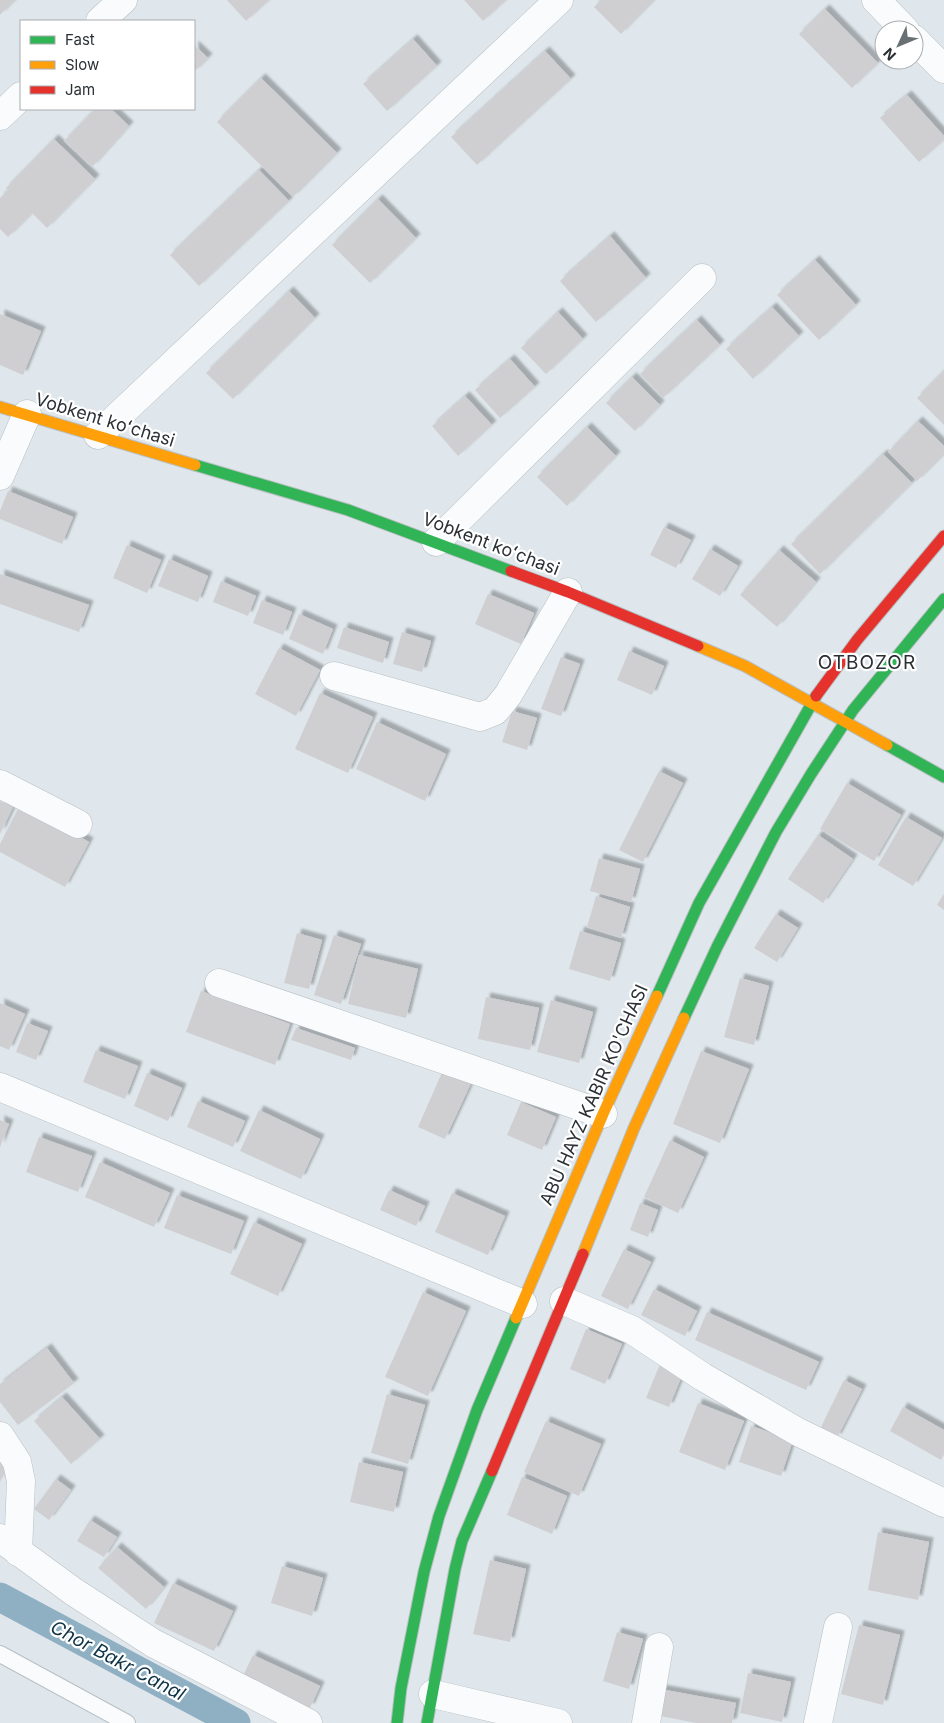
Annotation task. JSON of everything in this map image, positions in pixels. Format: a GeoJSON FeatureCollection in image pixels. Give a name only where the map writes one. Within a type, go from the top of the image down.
{"type":"FeatureCollection","features":[{"type":"Feature","properties":{"kind":"main road","name":"Vobkent koʻchasi"},"geometry":{"type":"LineString","coordinates":[[0,407],[348,510],[568,592],[745,666],[944,777]]}},
{"type":"Feature","properties":{"kind":"main road","name":"ABU HAYZ KABIR KO'CHASI"},"geometry":{"type":"LineString","coordinates":[[397,1723],[401,1688],[424,1572],[439,1516],[477,1410],[603,1114],[699,903],[812,702],[857,640],[944,536]]}},
{"type":"Feature","properties":{"kind":"main road"},"geometry":{"type":"LineString","coordinates":[[427,1723],[455,1569],[462,1541],[564,1301],[634,1128],[717,947],[776,832],[811,774],[846,721],[944,599]]}},
{"type":"Feature","properties":{"kind":"street"},"geometry":{"type":"LineString","coordinates":[[101,20],[123,0]]}},
{"type":"Feature","properties":{"kind":"street"},"geometry":{"type":"LineString","coordinates":[[98,435],[559,0]]}},
{"type":"Feature","properties":{"kind":"street"},"geometry":{"type":"LineString","coordinates":[[876,0],[895,20]]}},
{"type":"Feature","properties":{"kind":"street"},"geometry":{"type":"LineString","coordinates":[[924,49],[944,69]]}},
{"type":"Feature","properties":{"kind":"street"},"geometry":{"type":"LineString","coordinates":[[0,116],[20,97]]}},
{"type":"Feature","properties":{"kind":"street"},"geometry":{"type":"LineString","coordinates":[[436,542],[702,278]]}},
{"type":"Feature","properties":{"kind":"street"},"geometry":{"type":"LineString","coordinates":[[0,476],[27,414]]}},
{"type":"Feature","properties":{"kind":"street"},"geometry":{"type":"LineString","coordinates":[[334,676],[480,717],[495,711],[508,695],[568,592]]}},
{"type":"Feature","properties":{"kind":"street"},"geometry":{"type":"LineString","coordinates":[[0,784],[78,824]]}},
{"type":"Feature","properties":{"kind":"street"},"geometry":{"type":"LineString","coordinates":[[218,983],[603,1114]]}},
{"type":"Feature","properties":{"kind":"street"},"geometry":{"type":"LineString","coordinates":[[0,1087],[523,1304]]}},
{"type":"Feature","properties":{"kind":"street"},"geometry":{"type":"LineString","coordinates":[[564,1301],[632,1330],[703,1377],[798,1432],[944,1504]]}},
{"type":"Feature","properties":{"kind":"street"},"geometry":{"type":"LineString","coordinates":[[0,1436],[18,1462],[20,1481],[9,1545],[74,1592],[153,1643],[308,1723]]}},
{"type":"Feature","properties":{"kind":"street"},"geometry":{"type":"LineString","coordinates":[[818,1723],[838,1627]]}},
{"type":"Feature","properties":{"kind":"street"},"geometry":{"type":"LineString","coordinates":[[646,1723],[659,1647]]}},
{"type":"Feature","properties":{"kind":"street"},"geometry":{"type":"LineString","coordinates":[[433,1694],[558,1723]]}},
{"type":"Feature","properties":{"kind":"lane"},"geometry":{"type":"LineString","coordinates":[[0,1654],[127,1723]]}},
{"type":"Feature","properties":{"kind":"building"},"geometry":{"type":"Polygon","coordinates":[[[0,0],[15,0],[0,15],[0,0]]]}},
{"type":"Feature","properties":{"kind":"building"},"geometry":{"type":"Polygon","coordinates":[[[227,0],[269,0],[246,21],[227,0]]]}},
{"type":"Feature","properties":{"kind":"building"},"geometry":{"type":"Polygon","coordinates":[[[464,0],[506,0],[483,21],[464,0]]]}},
{"type":"Feature","properties":{"kind":"building"},"geometry":{"type":"Polygon","coordinates":[[[601,0],[654,0],[621,34],[594,7],[601,0]]]}},
{"type":"Feature","properties":{"kind":"building"},"geometry":{"type":"Polygon","coordinates":[[[825,9],[874,59],[874,67],[852,88],[799,34],[825,9]]]}},
{"type":"Feature","properties":{"kind":"building"},"geometry":{"type":"Polygon","coordinates":[[[413,39],[437,66],[387,111],[363,84],[413,39]]]}},
{"type":"Feature","properties":{"kind":"building"},"geometry":{"type":"Polygon","coordinates":[[[195,46],[208,58],[195,71],[195,46]]]}},
{"type":"Feature","properties":{"kind":"building"},"geometry":{"type":"Polygon","coordinates":[[[545,51],[571,79],[477,165],[451,137],[545,51]]]}},
{"type":"Feature","properties":{"kind":"building"},"geometry":{"type":"Polygon","coordinates":[[[261,78],[337,153],[293,197],[217,122],[261,78]]]}},
{"type":"Feature","properties":{"kind":"building"},"geometry":{"type":"Polygon","coordinates":[[[907,95],[944,136],[944,140],[919,162],[880,118],[907,95]]]}},
{"type":"Feature","properties":{"kind":"building"},"geometry":{"type":"Polygon","coordinates":[[[94,110],[112,110],[129,126],[92,167],[64,141],[94,110]]]}},
{"type":"Feature","properties":{"kind":"building"},"geometry":{"type":"Polygon","coordinates":[[[54,139],[95,179],[47,228],[32,213],[8,237],[0,229],[0,198],[8,190],[6,188],[54,139]]]}},
{"type":"Feature","properties":{"kind":"building"},"geometry":{"type":"Polygon","coordinates":[[[259,170],[289,201],[199,286],[170,255],[259,170]]]}},
{"type":"Feature","properties":{"kind":"building"},"geometry":{"type":"Polygon","coordinates":[[[378,199],[416,238],[370,283],[332,245],[378,199]]]}},
{"type":"Feature","properties":{"kind":"building"},"geometry":{"type":"Polygon","coordinates":[[[610,236],[646,278],[596,322],[560,281],[610,236]]]}},
{"type":"Feature","properties":{"kind":"building"},"geometry":{"type":"Polygon","coordinates":[[[815,260],[856,305],[819,340],[777,295],[815,260]]]}},
{"type":"Feature","properties":{"kind":"building"},"geometry":{"type":"Polygon","coordinates":[[[289,291],[315,318],[233,399],[206,373],[289,291]]]}},
{"type":"Feature","properties":{"kind":"building"},"geometry":{"type":"Polygon","coordinates":[[[772,307],[799,336],[753,379],[726,349],[772,307]]]}},
{"type":"Feature","properties":{"kind":"building"},"geometry":{"type":"Polygon","coordinates":[[[558,312],[583,339],[546,374],[521,348],[558,312]]]}},
{"type":"Feature","properties":{"kind":"building"},"geometry":{"type":"Polygon","coordinates":[[[0,314],[41,331],[23,375],[0,365],[0,314]]]}},
{"type":"Feature","properties":{"kind":"building"},"geometry":{"type":"Polygon","coordinates":[[[697,320],[720,345],[663,398],[640,374],[697,320]]]}},
{"type":"Feature","properties":{"kind":"building"},"geometry":{"type":"Polygon","coordinates":[[[510,359],[535,387],[500,418],[475,390],[510,359]]]}},
{"type":"Feature","properties":{"kind":"building"},"geometry":{"type":"Polygon","coordinates":[[[944,371],[944,425],[917,398],[944,371]]]}},
{"type":"Feature","properties":{"kind":"building"},"geometry":{"type":"Polygon","coordinates":[[[632,377],[660,405],[635,431],[606,403],[632,377]]]}},
{"type":"Feature","properties":{"kind":"building"},"geometry":{"type":"Polygon","coordinates":[[[465,396],[492,425],[458,456],[432,426],[465,396]]]}},
{"type":"Feature","properties":{"kind":"building"},"geometry":{"type":"Polygon","coordinates":[[[918,421],[944,446],[944,454],[917,481],[888,452],[918,421]]]}},
{"type":"Feature","properties":{"kind":"building"},"geometry":{"type":"Polygon","coordinates":[[[587,427],[616,456],[567,506],[537,477],[587,427]]]}},
{"type":"Feature","properties":{"kind":"building"},"geometry":{"type":"Polygon","coordinates":[[[883,454],[912,483],[820,574],[791,544],[883,454]]]}},
{"type":"Feature","properties":{"kind":"building"},"geometry":{"type":"Polygon","coordinates":[[[8,491],[73,517],[62,544],[0,519],[0,511],[8,491]]]}},
{"type":"Feature","properties":{"kind":"building"},"geometry":{"type":"Polygon","coordinates":[[[664,527],[691,540],[676,568],[650,555],[664,527]]]}},
{"type":"Feature","properties":{"kind":"building"},"geometry":{"type":"Polygon","coordinates":[[[127,545],[161,560],[147,593],[113,578],[127,545]]]}},
{"type":"Feature","properties":{"kind":"building"},"geometry":{"type":"Polygon","coordinates":[[[710,549],[738,566],[720,596],[692,579],[710,549]]]}},
{"type":"Feature","properties":{"kind":"building"},"geometry":{"type":"Polygon","coordinates":[[[779,550],[816,582],[777,627],[740,595],[779,550]]]}},
{"type":"Feature","properties":{"kind":"building"},"geometry":{"type":"Polygon","coordinates":[[[169,559],[208,576],[198,602],[158,586],[169,559]]]}},
{"type":"Feature","properties":{"kind":"building"},"geometry":{"type":"Polygon","coordinates":[[[0,574],[89,605],[79,632],[0,604],[0,574]]]}},
{"type":"Feature","properties":{"kind":"building"},"geometry":{"type":"Polygon","coordinates":[[[221,581],[256,596],[248,616],[213,602],[221,581]]]}},
{"type":"Feature","properties":{"kind":"building"},"geometry":{"type":"Polygon","coordinates":[[[488,594],[534,613],[521,644],[475,624],[488,594]]]}},
{"type":"Feature","properties":{"kind":"building"},"geometry":{"type":"Polygon","coordinates":[[[262,600],[292,612],[283,635],[253,623],[262,600]]]}},
{"type":"Feature","properties":{"kind":"building"},"geometry":{"type":"Polygon","coordinates":[[[299,614],[333,629],[323,654],[289,639],[299,614]]]}},
{"type":"Feature","properties":{"kind":"building"},"geometry":{"type":"Polygon","coordinates":[[[344,627],[389,642],[383,663],[337,648],[344,627]]]}},
{"type":"Feature","properties":{"kind":"building"},"geometry":{"type":"Polygon","coordinates":[[[402,632],[431,641],[422,672],[393,664],[402,632]]]}},
{"type":"Feature","properties":{"kind":"building"},"geometry":{"type":"Polygon","coordinates":[[[279,648],[320,670],[296,716],[255,694],[279,648]]]}},
{"type":"Feature","properties":{"kind":"building"},"geometry":{"type":"Polygon","coordinates":[[[629,651],[664,666],[652,695],[617,680],[629,651]]]}},
{"type":"Feature","properties":{"kind":"building"},"geometry":{"type":"Polygon","coordinates":[[[561,657],[580,664],[561,716],[541,709],[561,657]]]}},
{"type":"Feature","properties":{"kind":"building"},"geometry":{"type":"Polygon","coordinates":[[[320,693],[373,717],[348,773],[295,749],[320,693]]]}},
{"type":"Feature","properties":{"kind":"building"},"geometry":{"type":"Polygon","coordinates":[[[512,711],[537,718],[527,750],[502,742],[512,711]]]}},
{"type":"Feature","properties":{"kind":"building"},"geometry":{"type":"Polygon","coordinates":[[[377,722],[446,754],[425,801],[356,769],[377,722]]]}},
{"type":"Feature","properties":{"kind":"building"},"geometry":{"type":"Polygon","coordinates":[[[659,771],[683,783],[643,862],[619,850],[659,771]]]}},
{"type":"Feature","properties":{"kind":"building"},"geometry":{"type":"Polygon","coordinates":[[[847,783],[901,815],[874,861],[820,829],[847,783]]]}},
{"type":"Feature","properties":{"kind":"building"},"geometry":{"type":"Polygon","coordinates":[[[0,801],[13,807],[0,834],[0,801]]]}},
{"type":"Feature","properties":{"kind":"building"},"geometry":{"type":"Polygon","coordinates":[[[20,805],[89,842],[65,887],[0,852],[0,844],[20,805]]]}},
{"type":"Feature","properties":{"kind":"building"},"geometry":{"type":"Polygon","coordinates":[[[906,817],[942,838],[913,886],[878,865],[906,817]]]}},
{"type":"Feature","properties":{"kind":"building"},"geometry":{"type":"Polygon","coordinates":[[[818,835],[853,859],[823,903],[788,879],[818,835]]]}},
{"type":"Feature","properties":{"kind":"building"},"geometry":{"type":"Polygon","coordinates":[[[599,858],[640,869],[631,902],[590,891],[599,858]]]}},
{"type":"Feature","properties":{"kind":"building"},"geometry":{"type":"Polygon","coordinates":[[[944,894],[944,910],[937,905],[944,894]]]}},
{"type":"Feature","properties":{"kind":"building"},"geometry":{"type":"Polygon","coordinates":[[[596,896],[630,907],[621,938],[587,927],[596,896]]]}},
{"type":"Feature","properties":{"kind":"building"},"geometry":{"type":"Polygon","coordinates":[[[776,914],[798,928],[777,962],[754,948],[776,914]]]}},
{"type":"Feature","properties":{"kind":"building"},"geometry":{"type":"Polygon","coordinates":[[[580,931],[621,943],[610,981],[569,969],[580,931]]]}},
{"type":"Feature","properties":{"kind":"building"},"geometry":{"type":"Polygon","coordinates":[[[297,933],[322,940],[309,989],[284,983],[297,933]]]}},
{"type":"Feature","properties":{"kind":"building"},"geometry":{"type":"Polygon","coordinates":[[[334,935],[361,944],[341,1004],[314,995],[334,935]]]}},
{"type":"Feature","properties":{"kind":"building"},"geometry":{"type":"Polygon","coordinates":[[[359,955],[418,969],[406,1018],[348,1004],[359,955]]]}},
{"type":"Feature","properties":{"kind":"building"},"geometry":{"type":"Polygon","coordinates":[[[740,978],[769,986],[754,1045],[724,1037],[740,978]]]}},
{"type":"Feature","properties":{"kind":"building"},"geometry":{"type":"Polygon","coordinates":[[[201,991],[290,1024],[275,1065],[186,1032],[201,991]]]}},
{"type":"Feature","properties":{"kind":"building"},"geometry":{"type":"Polygon","coordinates":[[[486,997],[539,1008],[530,1050],[478,1039],[486,997]]]}},
{"type":"Feature","properties":{"kind":"building"},"geometry":{"type":"Polygon","coordinates":[[[551,1000],[593,1012],[579,1063],[537,1052],[551,1000]]]}},
{"type":"Feature","properties":{"kind":"building"},"geometry":{"type":"Polygon","coordinates":[[[0,1003],[25,1014],[9,1050],[0,1046],[0,1003]]]}},
{"type":"Feature","properties":{"kind":"building"},"geometry":{"type":"Polygon","coordinates":[[[27,1023],[48,1031],[36,1060],[16,1052],[27,1023]]]}},
{"type":"Feature","properties":{"kind":"building"},"geometry":{"type":"Polygon","coordinates":[[[296,1028],[355,1048],[351,1060],[291,1040],[296,1028]]]}},
{"type":"Feature","properties":{"kind":"building"},"geometry":{"type":"Polygon","coordinates":[[[96,1050],[138,1066],[125,1099],[83,1082],[96,1050]]]}},
{"type":"Feature","properties":{"kind":"building"},"geometry":{"type":"Polygon","coordinates":[[[701,1051],[749,1069],[720,1143],[673,1124],[701,1051]]]}},
{"type":"Feature","properties":{"kind":"building"},"geometry":{"type":"Polygon","coordinates":[[[444,1068],[472,1081],[445,1139],[418,1127],[444,1068]]]}},
{"type":"Feature","properties":{"kind":"building"},"geometry":{"type":"Polygon","coordinates":[[[147,1073],[182,1088],[168,1121],[134,1106],[147,1073]]]}},
{"type":"Feature","properties":{"kind":"building"},"geometry":{"type":"Polygon","coordinates":[[[198,1101],[245,1121],[233,1147],[187,1127],[198,1101]]]}},
{"type":"Feature","properties":{"kind":"building"},"geometry":{"type":"Polygon","coordinates":[[[521,1102],[556,1117],[542,1150],[507,1135],[521,1102]]]}},
{"type":"Feature","properties":{"kind":"building"},"geometry":{"type":"Polygon","coordinates":[[[259,1110],[320,1139],[301,1179],[240,1151],[259,1110]]]}},
{"type":"Feature","properties":{"kind":"building"},"geometry":{"type":"Polygon","coordinates":[[[0,1120],[9,1124],[0,1147],[0,1120]]]}},
{"type":"Feature","properties":{"kind":"building"},"geometry":{"type":"Polygon","coordinates":[[[39,1137],[92,1156],[78,1192],[26,1172],[39,1137]]]}},
{"type":"Feature","properties":{"kind":"building"},"geometry":{"type":"Polygon","coordinates":[[[670,1140],[704,1157],[678,1213],[644,1197],[670,1140]]]}},
{"type":"Feature","properties":{"kind":"building"},"geometry":{"type":"Polygon","coordinates":[[[100,1162],[170,1193],[154,1227],[85,1197],[100,1162]]]}},
{"type":"Feature","properties":{"kind":"building"},"geometry":{"type":"Polygon","coordinates":[[[389,1190],[425,1206],[416,1226],[380,1210],[389,1190]]]}},
{"type":"Feature","properties":{"kind":"building"},"geometry":{"type":"Polygon","coordinates":[[[452,1193],[505,1216],[488,1255],[435,1232],[452,1193]]]}},
{"type":"Feature","properties":{"kind":"building"},"geometry":{"type":"Polygon","coordinates":[[[177,1195],[244,1221],[231,1254],[164,1228],[177,1195]]]}},
{"type":"Feature","properties":{"kind":"building"},"geometry":{"type":"Polygon","coordinates":[[[640,1203],[658,1210],[648,1237],[630,1230],[640,1203]]]}},
{"type":"Feature","properties":{"kind":"building"},"geometry":{"type":"Polygon","coordinates":[[[254,1222],[302,1244],[278,1296],[230,1274],[254,1222]]]}},
{"type":"Feature","properties":{"kind":"building"},"geometry":{"type":"Polygon","coordinates":[[[624,1249],[651,1262],[628,1309],[601,1296],[624,1249]]]}},
{"type":"Feature","properties":{"kind":"building"},"geometry":{"type":"Polygon","coordinates":[[[654,1289],[697,1311],[685,1336],[641,1315],[654,1289]]]}},
{"type":"Feature","properties":{"kind":"building"},"geometry":{"type":"Polygon","coordinates":[[[423,1292],[466,1311],[428,1396],[385,1377],[423,1292]]]}},
{"type":"Feature","properties":{"kind":"building"},"geometry":{"type":"Polygon","coordinates":[[[707,1312],[819,1362],[806,1390],[695,1340],[707,1312]]]}},
{"type":"Feature","properties":{"kind":"building"},"geometry":{"type":"Polygon","coordinates":[[[586,1329],[622,1344],[605,1384],[570,1369],[586,1329]]]}},
{"type":"Feature","properties":{"kind":"building"},"geometry":{"type":"Polygon","coordinates":[[[47,1348],[74,1383],[18,1425],[0,1402],[0,1384],[47,1348]]]}},
{"type":"Feature","properties":{"kind":"building"},"geometry":{"type":"Polygon","coordinates":[[[660,1364],[683,1373],[669,1407],[646,1398],[660,1364]]]}},
{"type":"Feature","properties":{"kind":"building"},"geometry":{"type":"Polygon","coordinates":[[[844,1380],[862,1389],[837,1438],[820,1429],[844,1380]]]}},
{"type":"Feature","properties":{"kind":"building"},"geometry":{"type":"Polygon","coordinates":[[[387,1394],[425,1405],[408,1464],[371,1453],[387,1394]]]}},
{"type":"Feature","properties":{"kind":"building"},"geometry":{"type":"Polygon","coordinates":[[[62,1397],[100,1439],[71,1464],[34,1421],[62,1397]]]}},
{"type":"Feature","properties":{"kind":"building"},"geometry":{"type":"Polygon","coordinates":[[[698,1403],[744,1421],[725,1470],[679,1452],[698,1403]]]}},
{"type":"Feature","properties":{"kind":"building"},"geometry":{"type":"Polygon","coordinates":[[[903,1407],[944,1430],[944,1454],[941,1460],[890,1431],[903,1407]]]}},
{"type":"Feature","properties":{"kind":"building"},"geometry":{"type":"Polygon","coordinates":[[[546,1421],[601,1444],[579,1496],[524,1472],[546,1421]]]}},
{"type":"Feature","properties":{"kind":"building"},"geometry":{"type":"Polygon","coordinates":[[[751,1426],[793,1440],[781,1476],[739,1462],[751,1426]]]}},
{"type":"Feature","properties":{"kind":"building"},"geometry":{"type":"Polygon","coordinates":[[[0,1453],[12,1459],[0,1482],[0,1453]]]}},
{"type":"Feature","properties":{"kind":"building"},"geometry":{"type":"Polygon","coordinates":[[[359,1462],[403,1472],[394,1512],[350,1502],[359,1462]]]}},
{"type":"Feature","properties":{"kind":"building"},"geometry":{"type":"Polygon","coordinates":[[[522,1477],[567,1496],[552,1534],[507,1515],[522,1477]]]}},
{"type":"Feature","properties":{"kind":"building"},"geometry":{"type":"Polygon","coordinates":[[[56,1479],[71,1490],[49,1520],[34,1509],[56,1479]]]}},
{"type":"Feature","properties":{"kind":"building"},"geometry":{"type":"Polygon","coordinates":[[[90,1520],[117,1537],[104,1557],[77,1541],[90,1520]]]}},
{"type":"Feature","properties":{"kind":"building"},"geometry":{"type":"Polygon","coordinates":[[[878,1532],[929,1542],[918,1600],[868,1590],[878,1532]]]}},
{"type":"Feature","properties":{"kind":"building"},"geometry":{"type":"Polygon","coordinates":[[[117,1547],[164,1587],[146,1609],[98,1568],[117,1547]]]}},
{"type":"Feature","properties":{"kind":"building"},"geometry":{"type":"Polygon","coordinates":[[[490,1560],[526,1569],[510,1642],[473,1634],[490,1560]]]}},
{"type":"Feature","properties":{"kind":"building"},"geometry":{"type":"Polygon","coordinates":[[[282,1566],[323,1578],[312,1616],[271,1603],[282,1566]]]}},
{"type":"Feature","properties":{"kind":"building"},"geometry":{"type":"Polygon","coordinates":[[[173,1583],[233,1611],[214,1651],[154,1623],[173,1583]]]}},
{"type":"Feature","properties":{"kind":"building"},"geometry":{"type":"Polygon","coordinates":[[[859,1625],[900,1635],[883,1705],[841,1694],[859,1625]]]}},
{"type":"Feature","properties":{"kind":"building"},"geometry":{"type":"Polygon","coordinates":[[[617,1632],[643,1639],[629,1689],[603,1681],[617,1632]]]}},
{"type":"Feature","properties":{"kind":"building"},"geometry":{"type":"Polygon","coordinates":[[[253,1655],[320,1686],[310,1708],[243,1676],[253,1655]]]}},
{"type":"Feature","properties":{"kind":"building"},"geometry":{"type":"Polygon","coordinates":[[[748,1673],[791,1682],[782,1722],[740,1713],[748,1673]]]}},
{"type":"Feature","properties":{"kind":"building"},"geometry":{"type":"Polygon","coordinates":[[[660,1689],[736,1703],[732,1723],[696,1723],[655,1715],[660,1689]]]}},
{"type":"Feature","properties":{"kind":"waterway","name":"Chor Bakr Canal"},"geometry":{"type":"LineString","coordinates":[[0,1597],[236,1723]]}},
{"type":"Feature","properties":{"kind":"traffic: fast"},"geometry":{"type":"LineString","coordinates":[[195,465],[348,510],[511,571]]}},
{"type":"Feature","properties":{"kind":"traffic: fast"},"geometry":{"type":"LineString","coordinates":[[684,1018],[717,947],[776,832],[811,774],[853,710],[944,599]]}},
{"type":"Feature","properties":{"kind":"traffic: fast"},"geometry":{"type":"LineString","coordinates":[[657,996],[699,903],[816,696]]}},
{"type":"Feature","properties":{"kind":"traffic: fast"},"geometry":{"type":"LineString","coordinates":[[887,745],[944,777]]}},
{"type":"Feature","properties":{"kind":"traffic: fast"},"geometry":{"type":"LineString","coordinates":[[397,1723],[401,1688],[424,1572],[439,1516],[477,1410],[516,1318]]}},
{"type":"Feature","properties":{"kind":"traffic: fast"},"geometry":{"type":"LineString","coordinates":[[427,1723],[455,1569],[462,1541],[492,1471]]}},
{"type":"Feature","properties":{"kind":"traffic: slow"},"geometry":{"type":"LineString","coordinates":[[0,407],[195,465]]}},
{"type":"Feature","properties":{"kind":"traffic: slow"},"geometry":{"type":"LineString","coordinates":[[698,646],[745,666],[887,745]]}},
{"type":"Feature","properties":{"kind":"traffic: slow"},"geometry":{"type":"LineString","coordinates":[[516,1318],[603,1114],[657,996]]}},
{"type":"Feature","properties":{"kind":"traffic: slow"},"geometry":{"type":"LineString","coordinates":[[583,1254],[634,1128],[684,1018]]}},
{"type":"Feature","properties":{"kind":"traffic: jam"},"geometry":{"type":"LineString","coordinates":[[816,696],[857,640],[944,536]]}},
{"type":"Feature","properties":{"kind":"traffic: jam"},"geometry":{"type":"LineString","coordinates":[[511,571],[568,592],[698,646]]}},
{"type":"Feature","properties":{"kind":"traffic: jam"},"geometry":{"type":"LineString","coordinates":[[492,1471],[583,1254]]}},
{"type":"Feature","properties":{"kind":"district","name":"OTBOZOR"},"geometry":{"type":"Point","coordinates":[867,662]}}]}
